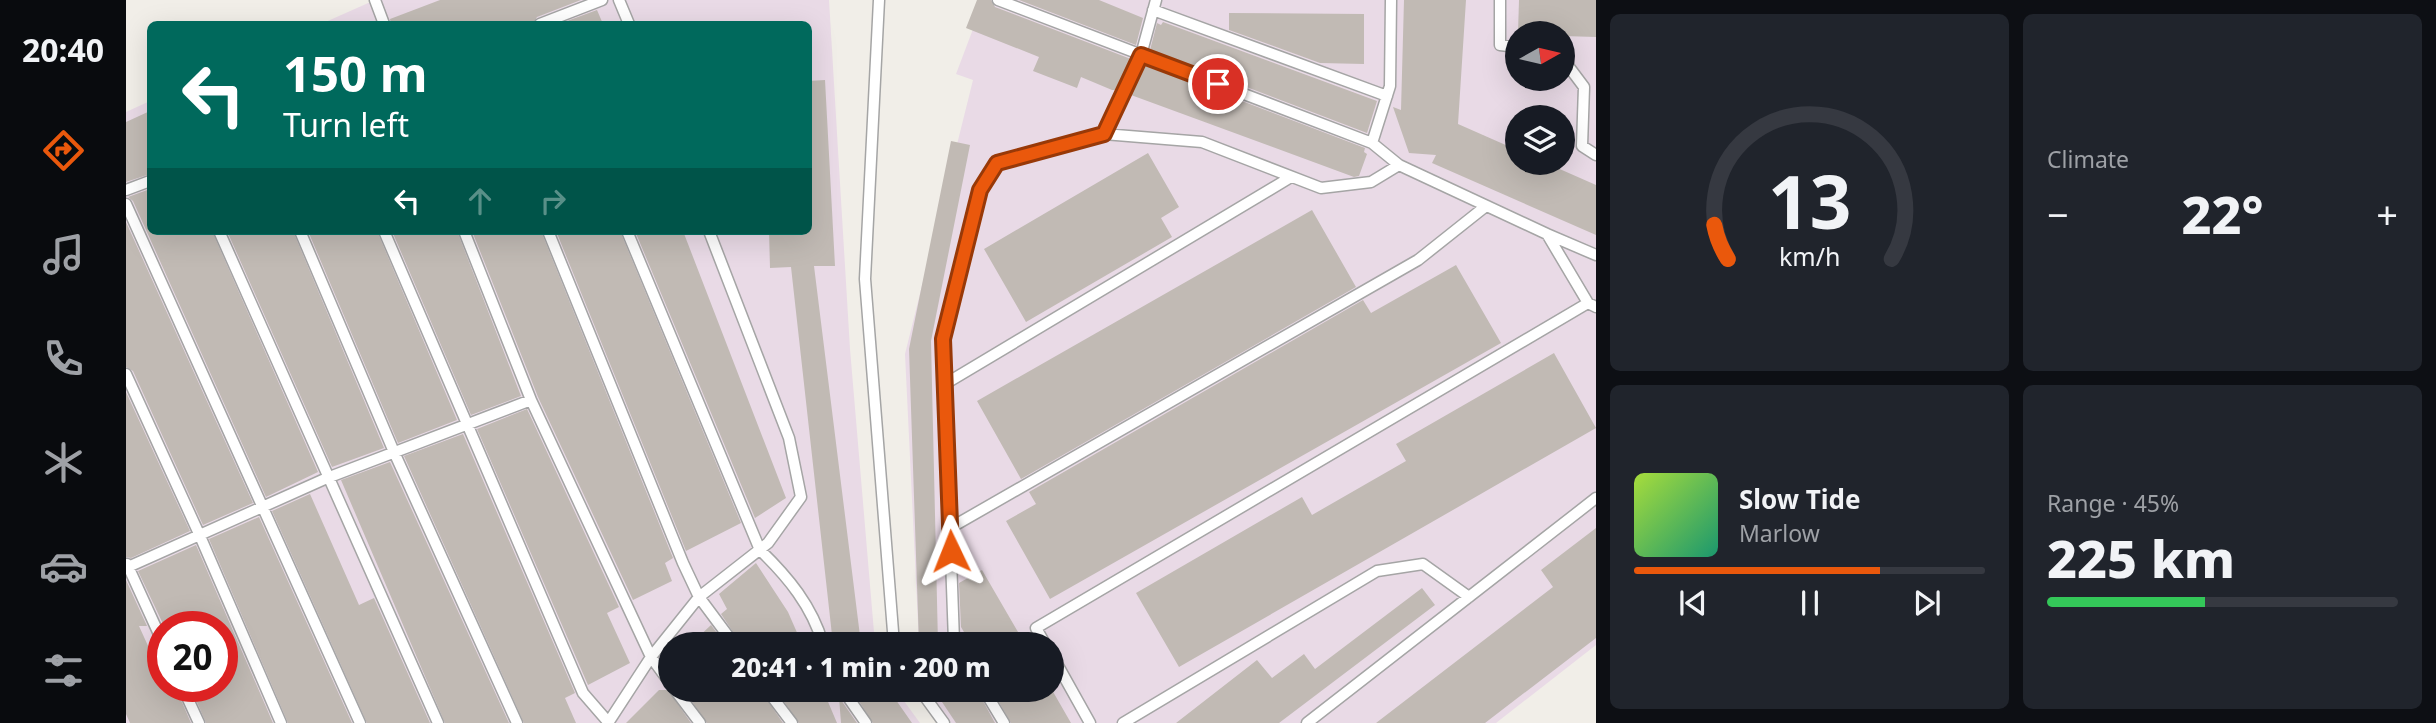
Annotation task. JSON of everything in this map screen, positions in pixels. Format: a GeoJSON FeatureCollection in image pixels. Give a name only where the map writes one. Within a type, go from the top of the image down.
{"type":"FeatureCollection","features":[{"type":"Feature","properties":{"kind":"lane"},"geometry":{"type":"LineString","coordinates":[[375,0],[383,21]]}},
{"type":"Feature","properties":{"kind":"lane"},"geometry":{"type":"LineString","coordinates":[[548,21],[602,0]]}},
{"type":"Feature","properties":{"kind":"lane"},"geometry":{"type":"LineString","coordinates":[[619,0],[628,21]]}},
{"type":"Feature","properties":{"kind":"lane"},"geometry":{"type":"LineString","coordinates":[[879,0],[865,279],[893,632]]}},
{"type":"Feature","properties":{"kind":"lane"},"geometry":{"type":"LineString","coordinates":[[998,0],[1372,143],[1399,165],[1596,255]]}},
{"type":"Feature","properties":{"kind":"lane"},"geometry":{"type":"LineString","coordinates":[[1372,143],[1390,86],[1391,0]]}},
{"type":"Feature","properties":{"kind":"lane"},"geometry":{"type":"LineString","coordinates":[[1500,0],[1500,45],[1505,46]]}},
{"type":"Feature","properties":{"kind":"lane"},"geometry":{"type":"LineString","coordinates":[[1104,134],[1141,55],[1154,5],[1387,96]]}},
{"type":"Feature","properties":{"kind":"lane"},"geometry":{"type":"LineString","coordinates":[[1575,75],[1584,87],[1582,146],[1596,155]]}},
{"type":"Feature","properties":{"kind":"lane"},"geometry":{"type":"LineString","coordinates":[[955,632],[943,339],[980,190],[997,163],[1104,134],[1202,142],[1321,188],[1371,182],[1399,165]]}},
{"type":"Feature","properties":{"kind":"lane"},"geometry":{"type":"LineString","coordinates":[[945,384],[1291,177]]}},
{"type":"Feature","properties":{"kind":"lane"},"geometry":{"type":"LineString","coordinates":[[126,190],[147,182]]}},
{"type":"Feature","properties":{"kind":"lane"},"geometry":{"type":"LineString","coordinates":[[126,204],[360,723]]}},
{"type":"Feature","properties":{"kind":"lane"},"geometry":{"type":"LineString","coordinates":[[950,528],[1418,260],[1486,206]]}},
{"type":"Feature","properties":{"kind":"lane"},"geometry":{"type":"LineString","coordinates":[[1038,632],[1036,628],[1592,305],[1547,234]]}},
{"type":"Feature","properties":{"kind":"lane"},"geometry":{"type":"LineString","coordinates":[[221,235],[438,723]]}},
{"type":"Feature","properties":{"kind":"lane"},"geometry":{"type":"LineString","coordinates":[[302,235],[394,452],[517,723]]}},
{"type":"Feature","properties":{"kind":"lane"},"geometry":{"type":"LineString","coordinates":[[386,235],[583,693],[608,723],[651,657],[699,597],[761,550],[801,497],[789,438],[711,235]]}},
{"type":"Feature","properties":{"kind":"lane"},"geometry":{"type":"LineString","coordinates":[[466,235],[531,400],[651,657],[658,667]]}},
{"type":"Feature","properties":{"kind":"lane"},"geometry":{"type":"LineString","coordinates":[[550,235],[699,597],[725,632]]}},
{"type":"Feature","properties":{"kind":"lane"},"geometry":{"type":"LineString","coordinates":[[629,235],[761,550],[788,577],[819,632]]}},
{"type":"Feature","properties":{"kind":"lane"},"geometry":{"type":"LineString","coordinates":[[126,374],[281,723]]}},
{"type":"Feature","properties":{"kind":"lane"},"geometry":{"type":"LineString","coordinates":[[148,611],[127,565],[200,536],[327,478],[531,400]]}},
{"type":"Feature","properties":{"kind":"lane"},"geometry":{"type":"LineString","coordinates":[[1307,723],[1596,498]]}},
{"type":"Feature","properties":{"kind":"lane"},"geometry":{"type":"LineString","coordinates":[[1123,723],[1377,571],[1423,564],[1469,597]]}},
{"type":"Feature","properties":{"kind":"lane"},"geometry":{"type":"LineString","coordinates":[[1064,676],[1090,723]]}},
{"type":"Feature","properties":{"kind":"lane"},"geometry":{"type":"LineString","coordinates":[[189,702],[199,723]]}},
{"type":"Feature","properties":{"kind":"lane"},"geometry":{"type":"LineString","coordinates":[[684,702],[701,723]]}},
{"type":"Feature","properties":{"kind":"lane"},"geometry":{"type":"LineString","coordinates":[[776,702],[792,723]]}},
{"type":"Feature","properties":{"kind":"lane"},"geometry":{"type":"LineString","coordinates":[[851,702],[866,723]]}},
{"type":"Feature","properties":{"kind":"lane"},"geometry":{"type":"LineString","coordinates":[[929,702],[944,723]]}},
{"type":"Feature","properties":{"kind":"lane"},"geometry":{"type":"LineString","coordinates":[[991,702],[1004,723]]}},
{"type":"Feature","properties":{"kind":"shaded area"},"geometry":{"type":"Polygon","coordinates":[[[375,0],[829,0],[850,349],[874,632],[658,632],[658,702],[905,702],[920,723],[126,723],[126,112],[147,102],[147,235],[812,235],[812,21],[328,21],[375,0]]]}},
{"type":"Feature","properties":{"kind":"shaded area"},"geometry":{"type":"Polygon","coordinates":[[[984,0],[1596,0],[1596,645],[1496,723],[951,723],[935,702],[1064,702],[1064,632],[918,632],[905,354],[973,80],[956,74],[984,0]]]}},
{"type":"Feature","properties":{"kind":"building"},"geometry":{"type":"Polygon","coordinates":[[[440,0],[581,0],[537,17],[535,21],[390,19],[440,0]]]}},
{"type":"Feature","properties":{"kind":"building"},"geometry":{"type":"Polygon","coordinates":[[[977,0],[991,0],[995,7],[1131,59],[1117,90],[1081,77],[1077,88],[1033,71],[1039,57],[966,28],[977,0]]]}},
{"type":"Feature","properties":{"kind":"building"},"geometry":{"type":"Polygon","coordinates":[[[1019,0],[1099,0],[1143,18],[1136,45],[1019,0]]]}},
{"type":"Feature","properties":{"kind":"building"},"geometry":{"type":"Polygon","coordinates":[[[1404,0],[1466,0],[1458,124],[1505,145],[1505,175],[1573,175],[1596,185],[1596,235],[1432,163],[1436,155],[1409,153],[1393,107],[1401,110],[1404,0]]]}},
{"type":"Feature","properties":{"kind":"building"},"geometry":{"type":"Polygon","coordinates":[[[1519,0],[1596,0],[1596,37],[1575,36],[1575,21],[1518,21],[1519,0]]]}},
{"type":"Feature","properties":{"kind":"building"},"geometry":{"type":"Polygon","coordinates":[[[597,10],[602,21],[567,21],[597,10]]]}},
{"type":"Feature","properties":{"kind":"building"},"geometry":{"type":"Polygon","coordinates":[[[1229,13],[1364,14],[1364,64],[1320,63],[1229,30],[1229,13]]]}},
{"type":"Feature","properties":{"kind":"building"},"geometry":{"type":"Polygon","coordinates":[[[1163,22],[1377,101],[1367,133],[1150,50],[1157,23],[1161,25],[1163,22]]]}},
{"type":"Feature","properties":{"kind":"building"},"geometry":{"type":"Polygon","coordinates":[[[1145,64],[1365,148],[1364,152],[1367,154],[1359,176],[1354,177],[1131,95],[1145,64]]]}},
{"type":"Feature","properties":{"kind":"building"},"geometry":{"type":"Polygon","coordinates":[[[825,80],[835,266],[814,266],[860,632],[832,632],[791,267],[770,268],[769,235],[812,235],[812,81],[825,80]]]}},
{"type":"Feature","properties":{"kind":"building"},"geometry":{"type":"Polygon","coordinates":[[[147,112],[147,175],[126,182],[126,122],[147,112]]]}},
{"type":"Feature","properties":{"kind":"building"},"geometry":{"type":"Polygon","coordinates":[[[951,141],[970,145],[931,341],[938,632],[919,632],[909,349],[951,141]]]}},
{"type":"Feature","properties":{"kind":"building"},"geometry":{"type":"Polygon","coordinates":[[[1148,153],[1179,207],[1161,218],[1172,237],[1026,322],[984,249],[1148,153]]]}},
{"type":"Feature","properties":{"kind":"building"},"geometry":{"type":"Polygon","coordinates":[[[147,190],[147,232],[133,201],[128,197],[147,190]]]}},
{"type":"Feature","properties":{"kind":"building"},"geometry":{"type":"Polygon","coordinates":[[[1312,210],[1356,287],[1021,479],[977,401],[1312,210]]]}},
{"type":"Feature","properties":{"kind":"building"},"geometry":{"type":"Polygon","coordinates":[[[126,222],[253,503],[203,525],[133,371],[126,367],[126,222]]]}},
{"type":"Feature","properties":{"kind":"building"},"geometry":{"type":"Polygon","coordinates":[[[148,235],[214,235],[318,472],[266,497],[148,235]]]}},
{"type":"Feature","properties":{"kind":"building"},"geometry":{"type":"Polygon","coordinates":[[[229,235],[295,235],[384,448],[332,467],[229,235]]]}},
{"type":"Feature","properties":{"kind":"building"},"geometry":{"type":"Polygon","coordinates":[[[310,235],[379,235],[457,420],[398,443],[310,235]]]}},
{"type":"Feature","properties":{"kind":"building"},"geometry":{"type":"Polygon","coordinates":[[[394,235],[459,235],[521,396],[471,415],[394,235]]]}},
{"type":"Feature","properties":{"kind":"building"},"geometry":{"type":"Polygon","coordinates":[[[474,235],[543,235],[673,558],[665,563],[672,581],[633,600],[538,397],[474,235]]]}},
{"type":"Feature","properties":{"kind":"building"},"geometry":{"type":"Polygon","coordinates":[[[558,235],[622,235],[741,523],[686,551],[558,235]]]}},
{"type":"Feature","properties":{"kind":"building"},"geometry":{"type":"Polygon","coordinates":[[[637,235],[685,235],[786,498],[755,518],[637,235]]]}},
{"type":"Feature","properties":{"kind":"building"},"geometry":{"type":"Polygon","coordinates":[[[1456,265],[1501,343],[1050,599],[1006,521],[1036,504],[1029,492],[1363,300],[1371,313],[1456,265]]]}},
{"type":"Feature","properties":{"kind":"building"},"geometry":{"type":"Polygon","coordinates":[[[1554,353],[1596,428],[1179,667],[1136,593],[1302,497],[1312,515],[1406,461],[1396,444],[1554,353]]]}},
{"type":"Feature","properties":{"kind":"building"},"geometry":{"type":"Polygon","coordinates":[[[126,392],[190,531],[131,558],[126,557],[126,392]]]}},
{"type":"Feature","properties":{"kind":"building"},"geometry":{"type":"Polygon","coordinates":[[[527,409],[619,607],[607,613],[630,663],[588,685],[477,429],[527,409]]]}},
{"type":"Feature","properties":{"kind":"building"},"geometry":{"type":"Polygon","coordinates":[[[463,434],[575,693],[565,698],[576,723],[524,723],[404,456],[463,434]]]}},
{"type":"Feature","properties":{"kind":"building"},"geometry":{"type":"Polygon","coordinates":[[[390,462],[509,723],[445,723],[341,480],[390,462]]]}},
{"type":"Feature","properties":{"kind":"building"},"geometry":{"type":"Polygon","coordinates":[[[310,494],[359,605],[374,598],[430,723],[367,723],[272,511],[310,494]]]}},
{"type":"Feature","properties":{"kind":"building"},"geometry":{"type":"Polygon","coordinates":[[[259,517],[352,723],[288,723],[209,539],[259,517]]]}},
{"type":"Feature","properties":{"kind":"building"},"geometry":{"type":"Polygon","coordinates":[[[1596,528],[1596,638],[1485,723],[1376,723],[1553,587],[1541,570],[1596,528]]]}},
{"type":"Feature","properties":{"kind":"building"},"geometry":{"type":"Polygon","coordinates":[[[196,545],[225,611],[157,611],[138,571],[196,545]]]}},
{"type":"Feature","properties":{"kind":"building"},"geometry":{"type":"Polygon","coordinates":[[[756,563],[788,612],[797,632],[733,632],[721,614],[727,609],[719,594],[756,563]]]}},
{"type":"Feature","properties":{"kind":"building"},"geometry":{"type":"Polygon","coordinates":[[[982,570],[1018,632],[964,632],[961,627],[959,583],[982,570]]]}},
{"type":"Feature","properties":{"kind":"building"},"geometry":{"type":"Polygon","coordinates":[[[126,580],[147,626],[139,626],[147,644],[147,702],[182,702],[191,723],[130,723],[126,714],[126,580]]]}},
{"type":"Feature","properties":{"kind":"building"},"geometry":{"type":"Polygon","coordinates":[[[1422,588],[1435,605],[1279,723],[1176,723],[1257,660],[1272,678],[1304,654],[1315,669],[1422,588]]]}},
{"type":"Feature","properties":{"kind":"building"},"geometry":{"type":"Polygon","coordinates":[[[711,625],[716,632],[704,632],[711,625]]]}},
{"type":"Feature","properties":{"kind":"building"},"geometry":{"type":"Polygon","coordinates":[[[238,642],[273,723],[206,723],[197,702],[238,702],[238,642]]]}},
{"type":"Feature","properties":{"kind":"building"},"geometry":{"type":"Polygon","coordinates":[[[658,691],[658,702],[676,702],[691,723],[626,723],[658,691]]]}},
{"type":"Feature","properties":{"kind":"building"},"geometry":{"type":"Polygon","coordinates":[[[692,702],[768,702],[783,723],[707,723],[692,702]]]}},
{"type":"Feature","properties":{"kind":"building"},"geometry":{"type":"Polygon","coordinates":[[[784,702],[828,702],[837,723],[799,723],[784,702]]]}},
{"type":"Feature","properties":{"kind":"building"},"geometry":{"type":"Polygon","coordinates":[[[839,702],[842,702],[857,723],[841,723],[839,702]]]}},
{"type":"Feature","properties":{"kind":"building"},"geometry":{"type":"Polygon","coordinates":[[[860,702],[897,702],[912,723],[873,723],[860,702]]]}},
{"type":"Feature","properties":{"kind":"building"},"geometry":{"type":"Polygon","coordinates":[[[942,702],[984,702],[995,723],[956,723],[942,702]]]}},
{"type":"Feature","properties":{"kind":"building"},"geometry":{"type":"Polygon","coordinates":[[[999,702],[1059,702],[1071,723],[1011,723],[999,702]]]}},
{"type":"Feature","properties":{"kind":"route"},"geometry":{"type":"LineString","coordinates":[[951,551],[943,339],[980,190],[997,163],[1104,134],[1141,55],[1218,84]]}}]}
